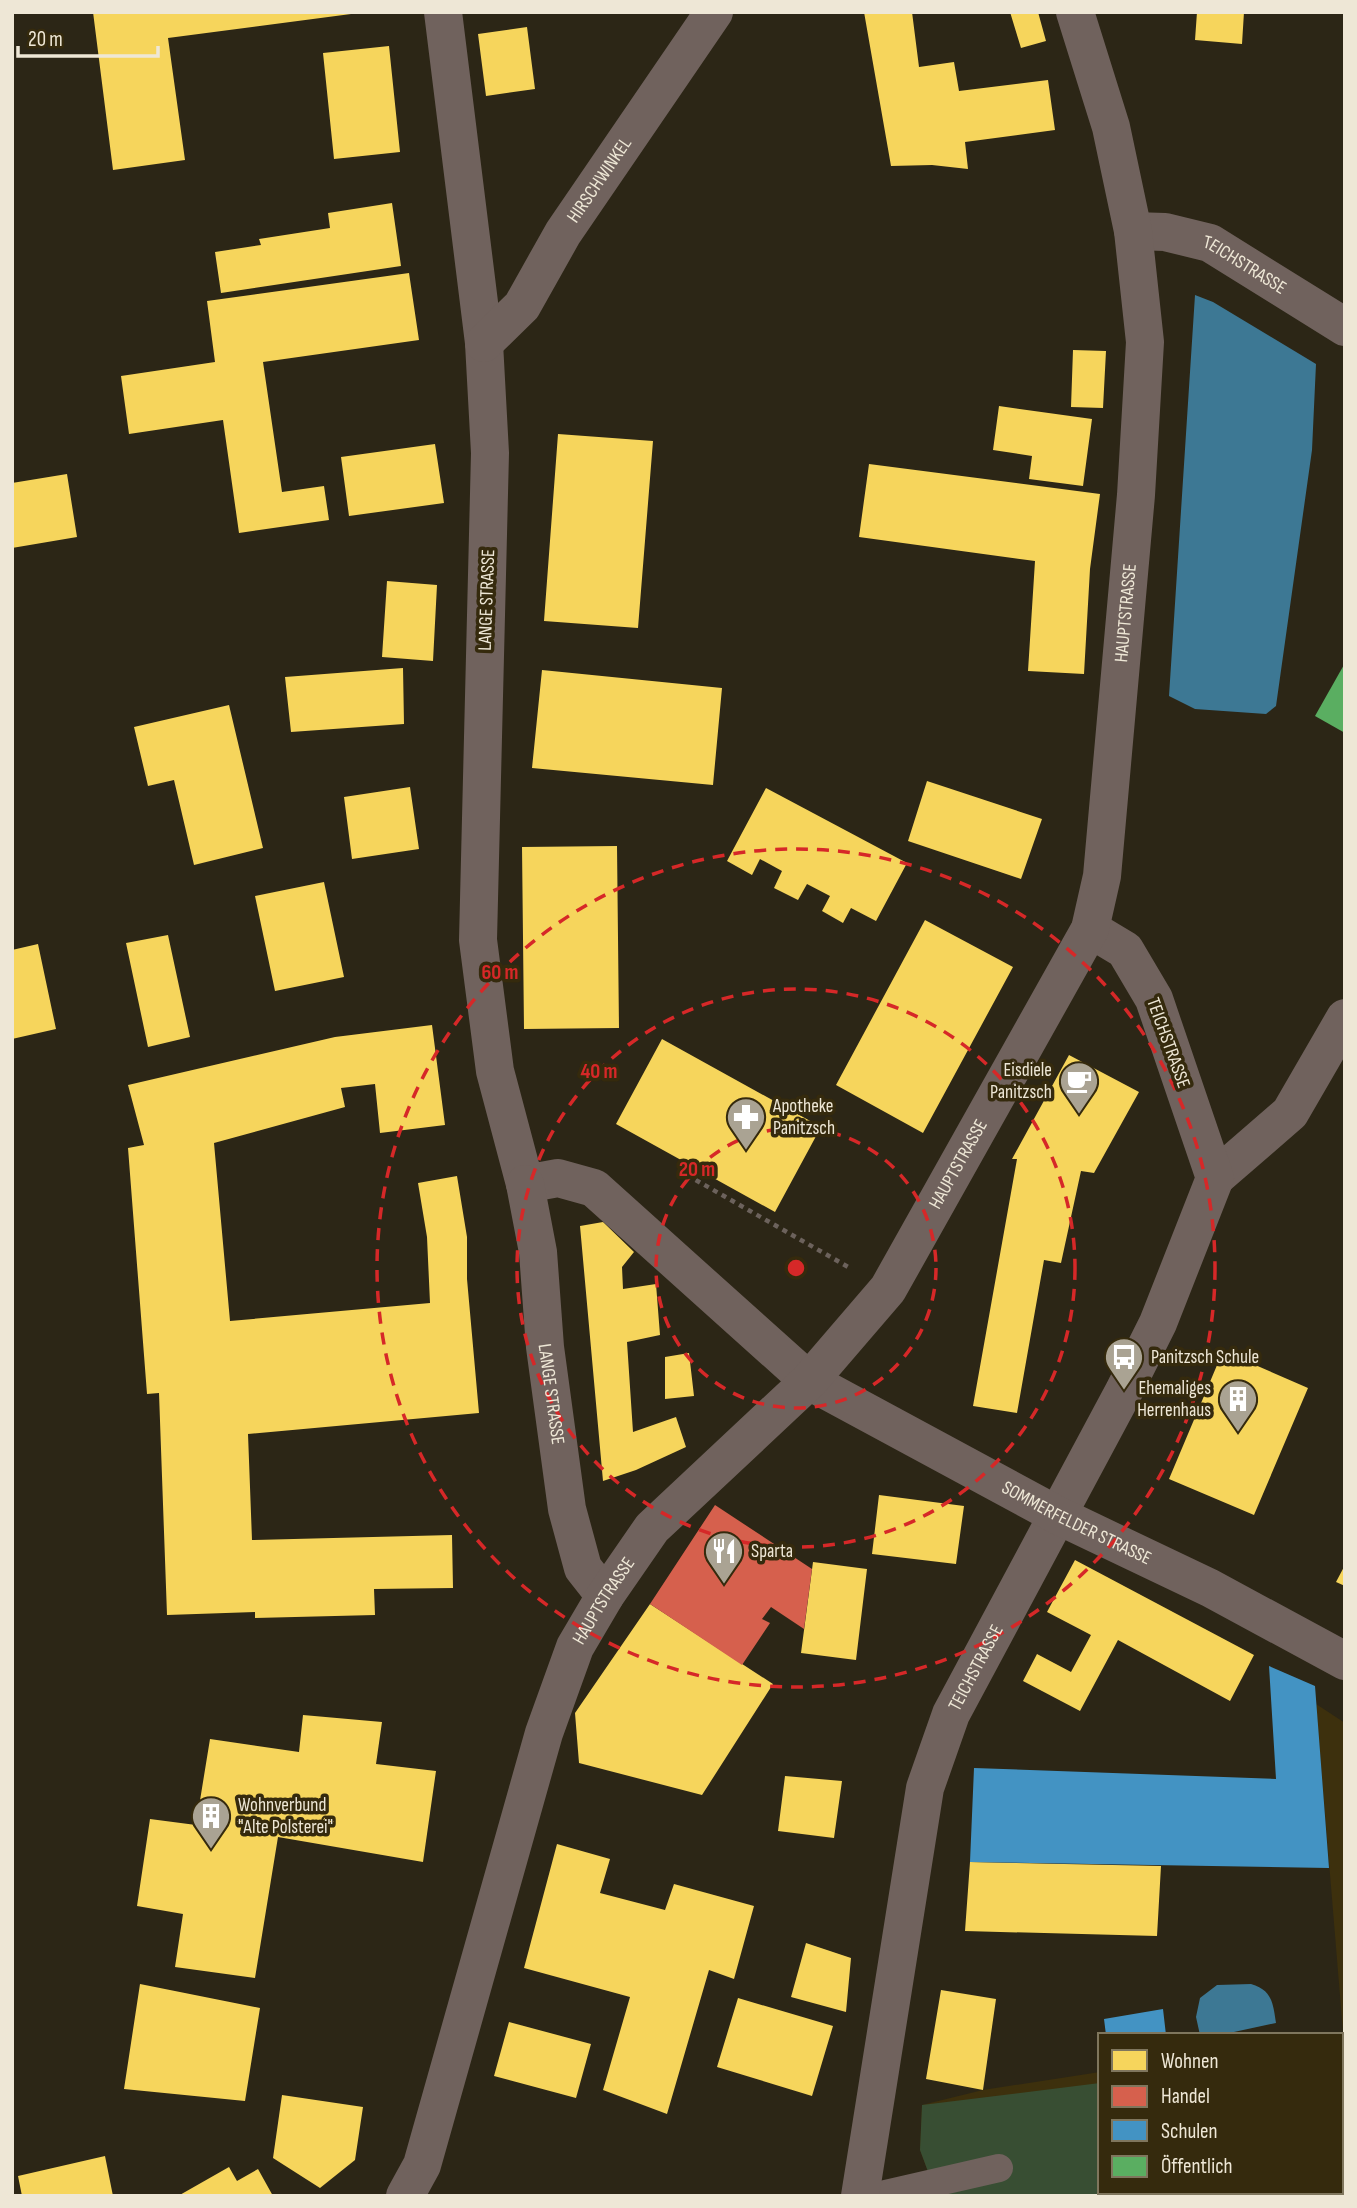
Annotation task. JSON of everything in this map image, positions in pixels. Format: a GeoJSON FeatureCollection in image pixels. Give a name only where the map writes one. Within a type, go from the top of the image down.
{"type":"FeatureCollection","features":[{"type":"Feature","properties":{"kind":"street","name":"LANGE STRASSE"},"geometry":{"type":"LineString","coordinates":[[443,12],[484,343],[490,453],[478,940],[495,1071],[525,1184],[538,1252],[545,1347],[567,1509],[583,1568],[605,1595]]}},
{"type":"Feature","properties":{"kind":"street","name":"HIRSCHWINKEL"},"geometry":{"type":"LineString","coordinates":[[484,343],[522,306],[562,233],[714,12]]}},
{"type":"Feature","properties":{"kind":"street","name":"HAUPTSTRASSE"},"geometry":{"type":"LineString","coordinates":[[405,2196],[422,2165],[544,1733],[575,1647],[605,1595],[652,1528],[809,1381],[888,1289],[1090,929],[1102,876],[1136,495],[1144,342],[1133,231],[1111,127],[1075,12]]}},
{"type":"Feature","properties":{"kind":"street","name":"TEICHSTRASSE"},"geometry":{"type":"LineString","coordinates":[[1133,231],[1165,232],[1210,243],[1345,327]]}},
{"type":"Feature","properties":{"kind":"street","name":"TEICHSTRASSE"},"geometry":{"type":"LineString","coordinates":[[1090,929],[1125,950],[1154,999],[1215,1178]]}},
{"type":"Feature","properties":{"kind":"street","name":"TEICHSTRASSE"},"geometry":{"type":"LineString","coordinates":[[860,2196],[925,1788],[951,1714],[1158,1323],[1215,1178],[1290,1113],[1345,1018]]}},
{"type":"Feature","properties":{"kind":"street"},"geometry":{"type":"LineString","coordinates":[[525,1184],[558,1178],[594,1188],[809,1381]]}},
{"type":"Feature","properties":{"kind":"street","name":"SOMMERFELDER STRASSE"},"geometry":{"type":"LineString","coordinates":[[809,1381],[1057,1514],[1210,1588],[1345,1661]]}},
{"type":"Feature","properties":{"kind":"lane"},"geometry":{"type":"LineString","coordinates":[[877,2196],[999,2168]]}},
{"type":"Feature","properties":{"kind":"path"},"geometry":{"type":"LineString","coordinates":[[687,1175],[888,1289]]}},
{"type":"Feature","properties":{"kind":"shaded area"},"geometry":{"type":"Polygon","coordinates":[[[1316,1704],[1345,1723],[1345,2196],[937,2196],[920,2150],[922,2105],[983,2090],[1098,2072],[1098,2194],[1343,2194],[1343,2033],[1338,2033],[1343,2032],[1316,1704]]]}},
{"type":"Feature","properties":{"kind":"green space"},"geometry":{"type":"Polygon","coordinates":[[[1098,2083],[1098,2194],[1147,2196],[937,2196],[920,2150],[922,2105],[1098,2083]]]}},
{"type":"Feature","properties":{"kind":"water"},"geometry":{"type":"Polygon","coordinates":[[[1195,295],[1213,302],[1316,364],[1312,450],[1276,706],[1266,714],[1195,709],[1169,696],[1195,295]]]}},
{"type":"Feature","properties":{"kind":"water"},"geometry":{"type":"Polygon","coordinates":[[[1251,1984],[1263,1990],[1272,2003],[1276,2023],[1229,2033],[1200,2033],[1196,2017],[1200,1998],[1217,1985],[1251,1984]]]}},
{"type":"Feature","properties":{"kind":"building: Wohnen"},"geometry":{"type":"Polygon","coordinates":[[[93,12],[351,14],[168,38],[185,160],[113,170],[93,12]]]}},
{"type":"Feature","properties":{"kind":"building: Wohnen"},"geometry":{"type":"Polygon","coordinates":[[[864,12],[912,12],[919,67],[954,62],[959,91],[1048,80],[1055,130],[965,142],[968,169],[932,165],[891,166],[864,12]]]}},
{"type":"Feature","properties":{"kind":"building: Wohnen"},"geometry":{"type":"Polygon","coordinates":[[[1010,12],[1038,12],[1046,41],[1021,48],[1010,12]]]}},
{"type":"Feature","properties":{"kind":"building: Wohnen"},"geometry":{"type":"Polygon","coordinates":[[[1197,12],[1244,12],[1242,44],[1195,40],[1197,12]]]}},
{"type":"Feature","properties":{"kind":"building: Wohnen"},"geometry":{"type":"Polygon","coordinates":[[[527,27],[535,89],[486,96],[478,34],[527,27]]]}},
{"type":"Feature","properties":{"kind":"building: Wohnen"},"geometry":{"type":"Polygon","coordinates":[[[389,46],[400,152],[334,159],[323,53],[389,46]]]}},
{"type":"Feature","properties":{"kind":"building: Wohnen"},"geometry":{"type":"Polygon","coordinates":[[[392,203],[401,266],[221,293],[215,252],[261,245],[259,239],[330,228],[328,213],[392,203]]]}},
{"type":"Feature","properties":{"kind":"building: Wohnen"},"geometry":{"type":"Polygon","coordinates":[[[409,273],[419,340],[263,362],[282,492],[324,486],[329,520],[239,533],[223,420],[129,434],[121,376],[215,362],[207,301],[409,273]]]}},
{"type":"Feature","properties":{"kind":"building: Wohnen"},"geometry":{"type":"Polygon","coordinates":[[[1073,350],[1106,351],[1103,408],[1071,407],[1073,350]]]}},
{"type":"Feature","properties":{"kind":"building: Wohnen"},"geometry":{"type":"Polygon","coordinates":[[[999,406],[1092,419],[1083,486],[1029,479],[1032,456],[993,450],[999,406]]]}},
{"type":"Feature","properties":{"kind":"building: Wohnen"},"geometry":{"type":"Polygon","coordinates":[[[558,434],[653,441],[638,628],[544,621],[558,434]]]}},
{"type":"Feature","properties":{"kind":"building: Wohnen"},"geometry":{"type":"Polygon","coordinates":[[[435,444],[444,503],[349,516],[341,457],[435,444]]]}},
{"type":"Feature","properties":{"kind":"building: Wohnen"},"geometry":{"type":"Polygon","coordinates":[[[869,464],[1100,494],[1090,569],[1084,674],[1028,671],[1035,561],[859,537],[869,464]]]}},
{"type":"Feature","properties":{"kind":"building: Wohnen"},"geometry":{"type":"Polygon","coordinates":[[[67,474],[77,537],[12,548],[12,483],[67,474]]]}},
{"type":"Feature","properties":{"kind":"building: Wohnen"},"geometry":{"type":"Polygon","coordinates":[[[387,581],[437,585],[433,661],[382,657],[387,581]]]}},
{"type":"Feature","properties":{"kind":"building: Wohnen"},"geometry":{"type":"Polygon","coordinates":[[[403,668],[404,724],[291,732],[285,677],[403,668]]]}},
{"type":"Feature","properties":{"kind":"building: Wohnen"},"geometry":{"type":"Polygon","coordinates":[[[542,670],[722,688],[713,785],[532,768],[542,670]]]}},
{"type":"Feature","properties":{"kind":"building: Wohnen"},"geometry":{"type":"Polygon","coordinates":[[[229,705],[263,848],[194,865],[174,780],[148,786],[134,727],[229,705]]]}},
{"type":"Feature","properties":{"kind":"building: Wohnen"},"geometry":{"type":"Polygon","coordinates":[[[927,781],[1042,819],[1021,879],[908,841],[927,781]]]}},
{"type":"Feature","properties":{"kind":"building: Wohnen"},"geometry":{"type":"Polygon","coordinates":[[[410,787],[419,849],[352,859],[344,797],[410,787]]]}},
{"type":"Feature","properties":{"kind":"building: Wohnen"},"geometry":{"type":"Polygon","coordinates":[[[766,788],[907,863],[876,921],[851,908],[843,923],[822,911],[830,896],[807,884],[798,900],[774,888],[782,871],[760,859],[752,875],[727,861],[766,788]]]}},
{"type":"Feature","properties":{"kind":"building: Wohnen"},"geometry":{"type":"Polygon","coordinates":[[[617,846],[619,1028],[524,1029],[522,847],[617,846]]]}},
{"type":"Feature","properties":{"kind":"building: Wohnen"},"geometry":{"type":"Polygon","coordinates":[[[324,882],[344,977],[275,991],[255,896],[324,882]]]}},
{"type":"Feature","properties":{"kind":"building: Wohnen"},"geometry":{"type":"Polygon","coordinates":[[[925,920],[1013,967],[923,1133],[836,1085],[925,920]]]}},
{"type":"Feature","properties":{"kind":"building: Wohnen"},"geometry":{"type":"Polygon","coordinates":[[[168,935],[190,1037],[148,1047],[126,943],[168,935]]]}},
{"type":"Feature","properties":{"kind":"building: Wohnen"},"geometry":{"type":"Polygon","coordinates":[[[38,944],[56,1029],[12,1039],[12,950],[38,944]]]}},
{"type":"Feature","properties":{"kind":"building: Wohnen"},"geometry":{"type":"Polygon","coordinates":[[[432,1025],[445,1125],[380,1133],[375,1084],[341,1088],[345,1107],[214,1143],[230,1321],[430,1303],[427,1237],[418,1183],[457,1176],[467,1237],[467,1279],[479,1413],[248,1434],[252,1540],[452,1535],[453,1588],[374,1589],[375,1615],[255,1618],[255,1612],[167,1615],[159,1393],[147,1394],[128,1148],[144,1145],[128,1085],[335,1037],[432,1025]]]}},
{"type":"Feature","properties":{"kind":"building: Wohnen"},"geometry":{"type":"Polygon","coordinates":[[[662,1039],[821,1127],[775,1212],[616,1124],[662,1039]]]}},
{"type":"Feature","properties":{"kind":"building: Wohnen"},"geometry":{"type":"Polygon","coordinates":[[[1069,1055],[1139,1092],[1094,1173],[1081,1171],[1061,1263],[1044,1260],[1017,1413],[973,1406],[1017,1159],[1012,1159],[1069,1055]]]}},
{"type":"Feature","properties":{"kind":"building: Wohnen"},"geometry":{"type":"Polygon","coordinates":[[[603,1222],[634,1252],[622,1267],[623,1289],[656,1284],[660,1335],[627,1342],[633,1432],[676,1417],[686,1447],[636,1470],[603,1481],[580,1226],[603,1222]]]}},
{"type":"Feature","properties":{"kind":"building: Wohnen","name":"Ehemaliges Herrenhaus"},"geometry":{"type":"Polygon","coordinates":[[[1223,1351],[1308,1388],[1254,1515],[1169,1479],[1223,1351]]]}},
{"type":"Feature","properties":{"kind":"building: Wohnen"},"geometry":{"type":"Polygon","coordinates":[[[689,1353],[694,1396],[665,1399],[665,1357],[689,1353]]]}},
{"type":"Feature","properties":{"kind":"building: Wohnen"},"geometry":{"type":"Polygon","coordinates":[[[879,1495],[964,1506],[956,1564],[872,1554],[879,1495]]]}},
{"type":"Feature","properties":{"kind":"building: Wohnen"},"geometry":{"type":"Polygon","coordinates":[[[1075,1560],[1254,1655],[1230,1701],[1118,1640],[1080,1711],[1023,1681],[1037,1654],[1071,1672],[1091,1635],[1047,1612],[1075,1560]]]}},
{"type":"Feature","properties":{"kind":"building: Wohnen"},"geometry":{"type":"Polygon","coordinates":[[[813,1562],[867,1569],[856,1660],[801,1653],[813,1562]]]}},
{"type":"Feature","properties":{"kind":"building: Wohnen"},"geometry":{"type":"Polygon","coordinates":[[[1345,1565],[1345,1586],[1336,1582],[1345,1565]]]}},
{"type":"Feature","properties":{"kind":"building: Wohnen"},"geometry":{"type":"Polygon","coordinates":[[[650,1604],[773,1684],[702,1795],[579,1763],[575,1713],[650,1604]]]}},
{"type":"Feature","properties":{"kind":"building: Wohnen","name":"Wohnverbund \"Alte Polsterei\""},"geometry":{"type":"Polygon","coordinates":[[[303,1715],[382,1722],[376,1764],[436,1771],[423,1862],[278,1837],[255,1978],[175,1967],[183,1914],[137,1906],[150,1819],[196,1825],[210,1739],[299,1752],[303,1715]]]}},
{"type":"Feature","properties":{"kind":"building: Wohnen"},"geometry":{"type":"Polygon","coordinates":[[[785,1776],[842,1781],[834,1838],[778,1831],[785,1776]]]}},
{"type":"Feature","properties":{"kind":"building: Wohnen"},"geometry":{"type":"Polygon","coordinates":[[[557,1844],[610,1859],[600,1893],[665,1910],[674,1884],[754,1906],[734,1979],[709,1970],[667,2114],[603,2090],[630,1997],[524,1968],[557,1844]]]}},
{"type":"Feature","properties":{"kind":"building: Wohnen"},"geometry":{"type":"Polygon","coordinates":[[[970,1862],[1161,1866],[1157,1936],[965,1931],[970,1862]]]}},
{"type":"Feature","properties":{"kind":"building: Wohnen"},"geometry":{"type":"Polygon","coordinates":[[[806,1943],[851,1958],[846,2012],[791,1997],[806,1943]]]}},
{"type":"Feature","properties":{"kind":"building: Wohnen"},"geometry":{"type":"Polygon","coordinates":[[[140,1984],[260,2008],[245,2101],[124,2089],[140,1984]]]}},
{"type":"Feature","properties":{"kind":"building: Wohnen"},"geometry":{"type":"Polygon","coordinates":[[[941,1990],[996,1999],[983,2090],[926,2079],[941,1990]]]}},
{"type":"Feature","properties":{"kind":"building: Wohnen"},"geometry":{"type":"Polygon","coordinates":[[[738,1998],[833,2026],[812,2096],[717,2067],[738,1998]]]}},
{"type":"Feature","properties":{"kind":"building: Wohnen"},"geometry":{"type":"Polygon","coordinates":[[[509,2022],[591,2044],[576,2098],[494,2076],[509,2022]]]}},
{"type":"Feature","properties":{"kind":"building: Wohnen"},"geometry":{"type":"Polygon","coordinates":[[[282,2095],[363,2107],[355,2160],[320,2188],[273,2158],[282,2095]]]}},
{"type":"Feature","properties":{"kind":"building: Wohnen"},"geometry":{"type":"Polygon","coordinates":[[[105,2156],[113,2196],[22,2196],[18,2176],[105,2156]]]}},
{"type":"Feature","properties":{"kind":"building: Wohnen"},"geometry":{"type":"Polygon","coordinates":[[[229,2167],[237,2181],[258,2169],[273,2196],[178,2196],[229,2167]]]}},
{"type":"Feature","properties":{"kind":"building: Handel"},"geometry":{"type":"Polygon","coordinates":[[[715,1505],[812,1569],[804,1629],[771,1607],[762,1619],[770,1623],[742,1665],[650,1604],[715,1505]]]}},
{"type":"Feature","properties":{"kind":"building: Schulen"},"geometry":{"type":"Polygon","coordinates":[[[1269,1666],[1315,1686],[1329,1868],[970,1862],[974,1768],[1276,1779],[1269,1666]]]}},
{"type":"Feature","properties":{"kind":"building: Schulen"},"geometry":{"type":"Polygon","coordinates":[[[1163,2009],[1166,2033],[1106,2033],[1104,2019],[1163,2009]]]}},
{"type":"Feature","properties":{"kind":"building: Schulen"},"geometry":{"type":"Polygon","coordinates":[[[1345,2088],[1345,2196],[1208,2196],[1343,2194],[1345,2088]]]}},
{"type":"Feature","properties":{"kind":"building: Öffentlich"},"geometry":{"type":"Polygon","coordinates":[[[1345,663],[1345,733],[1315,716],[1345,663]]]}},
{"type":"Feature","properties":{"kind":"place","name":"Eisdiele Panitzsch"},"geometry":{"type":"Point","coordinates":[1079,1115]}},
{"type":"Feature","properties":{"kind":"place","name":"Apotheke Panitzsch"},"geometry":{"type":"Point","coordinates":[746,1151]}},
{"type":"Feature","properties":{"kind":"place","name":"Panitzsch Schule"},"geometry":{"type":"Point","coordinates":[1124,1391]}},
{"type":"Feature","properties":{"kind":"place","name":"Ehemaliges Herrenhaus"},"geometry":{"type":"Point","coordinates":[1238,1433]}},
{"type":"Feature","properties":{"kind":"place","name":"Sparta"},"geometry":{"type":"Point","coordinates":[724,1585]}},
{"type":"Feature","properties":{"kind":"place","name":"Wohnverbund \"Alte Polsterei\""},"geometry":{"type":"Point","coordinates":[211,1850]}}]}
